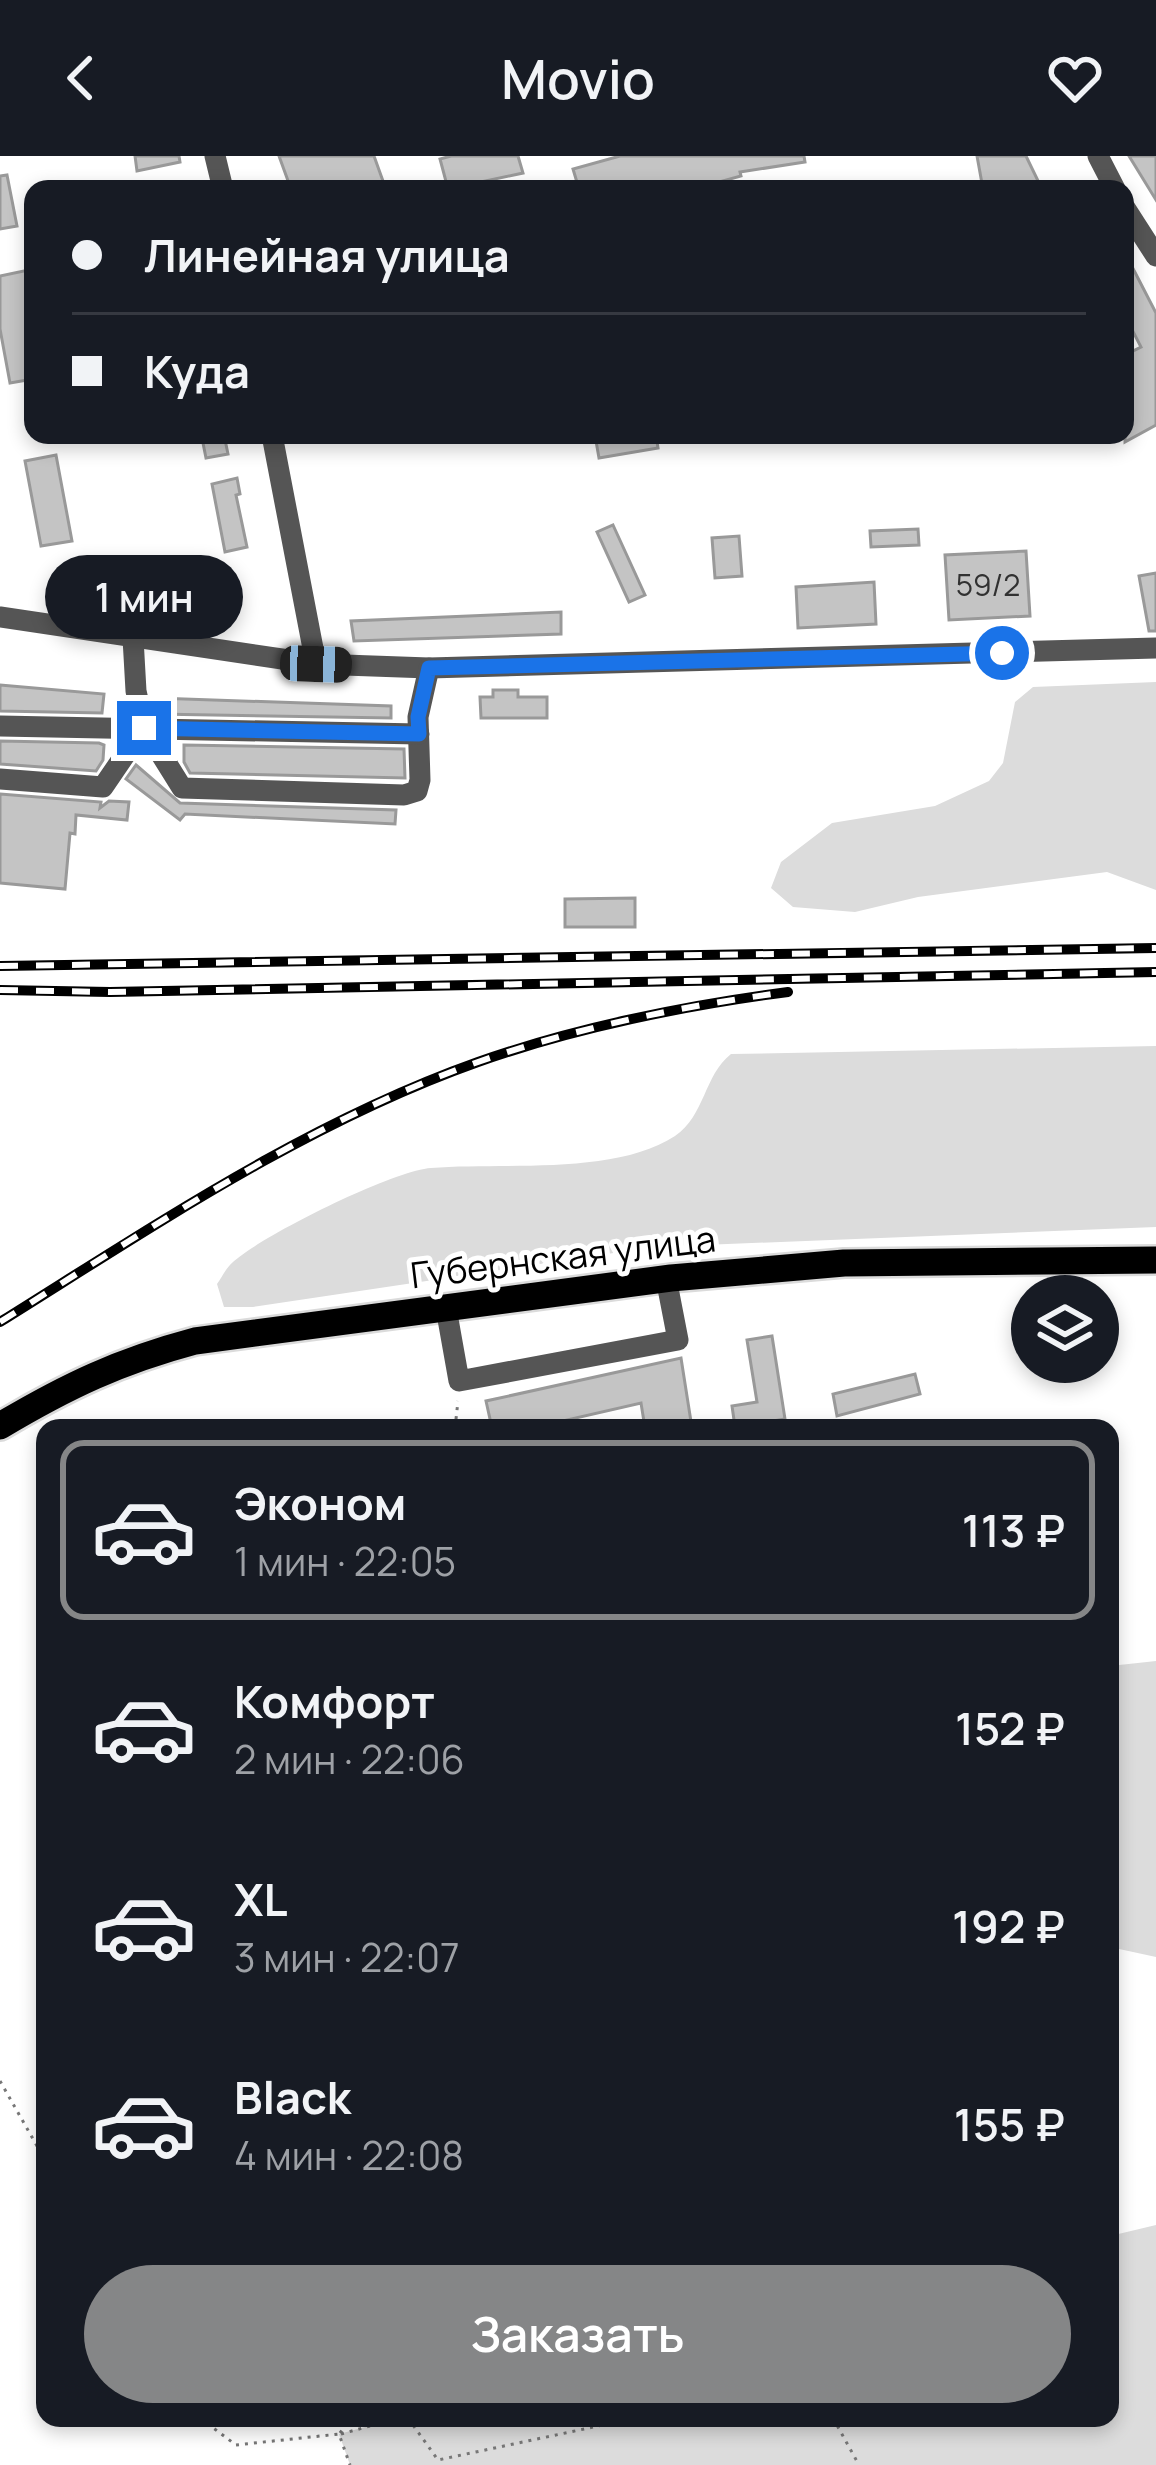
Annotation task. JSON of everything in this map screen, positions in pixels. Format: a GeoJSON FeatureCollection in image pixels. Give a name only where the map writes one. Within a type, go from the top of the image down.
{"type":"FeatureCollection","features":[{"type":"Feature","properties":{"kind":"main road","name":"Губернская улица"},"geometry":{"type":"LineString","coordinates":[[0,1426],[128,1359],[195,1341],[667,1279],[844,1263],[1156,1259]]}},
{"type":"Feature","properties":{"kind":"street"},"geometry":{"type":"LineString","coordinates":[[1134,222],[1156,256]]}},
{"type":"Feature","properties":{"kind":"street"},"geometry":{"type":"LineString","coordinates":[[274,444],[316,664]]}},
{"type":"Feature","properties":{"kind":"street"},"geometry":{"type":"LineString","coordinates":[[0,617],[316,664],[429,668],[1156,648]]}},
{"type":"Feature","properties":{"kind":"street"},"geometry":{"type":"LineString","coordinates":[[133,638],[144,728],[182,788],[404,795],[416,791],[420,779],[418,717],[429,668]]}},
{"type":"Feature","properties":{"kind":"street"},"geometry":{"type":"LineString","coordinates":[[0,726],[419,734]]}},
{"type":"Feature","properties":{"kind":"street"},"geometry":{"type":"LineString","coordinates":[[0,779],[103,787],[144,728]]}},
{"type":"Feature","properties":{"kind":"street"},"geometry":{"type":"LineString","coordinates":[[446,1308],[459,1381],[677,1340],[667,1279]]}},
{"type":"Feature","properties":{"kind":"path"},"geometry":{"type":"LineString","coordinates":[[456,1419],[459,1381]]}},
{"type":"Feature","properties":{"kind":"path"},"geometry":{"type":"LineString","coordinates":[[0,2080],[36,2144]]}},
{"type":"Feature","properties":{"kind":"path"},"geometry":{"type":"LineString","coordinates":[[212,2427],[236,2445],[365,2427]]}},
{"type":"Feature","properties":{"kind":"path"},"geometry":{"type":"LineString","coordinates":[[339,2434],[344,2427]]}},
{"type":"Feature","properties":{"kind":"path"},"geometry":{"type":"LineString","coordinates":[[414,2427],[438,2460],[594,2427]]}},
{"type":"Feature","properties":{"kind":"path"},"geometry":{"type":"LineString","coordinates":[[838,2427],[859,2465]]}},
{"type":"Feature","properties":{"kind":"path"},"geometry":{"type":"LineString","coordinates":[[339,2434],[350,2465]]}},
{"type":"Feature","properties":{"kind":"shaded area"},"geometry":{"type":"Polygon","coordinates":[[[1156,682],[1156,890],[1107,872],[918,897],[855,912],[793,907],[771,888],[781,862],[832,823],[935,806],[989,781],[1003,763],[1015,702],[1033,687],[1156,682]]]}},
{"type":"Feature","properties":{"kind":"shaded area"},"geometry":{"type":"Polygon","coordinates":[[[1156,1046],[1156,1227],[654,1247],[253,1307],[224,1307],[217,1284],[233,1262],[271,1236],[359,1192],[413,1172],[589,1162],[650,1149],[685,1128],[731,1054],[1156,1046]]]}},
{"type":"Feature","properties":{"kind":"shaded area"},"geometry":{"type":"Polygon","coordinates":[[[1156,1661],[1156,1957],[1119,1949],[1119,1665],[1156,1661]]]}},
{"type":"Feature","properties":{"kind":"shaded area"},"geometry":{"type":"Polygon","coordinates":[[[1156,2225],[1156,2465],[350,2465],[339,2434],[365,2427],[1119,2427],[1119,2234],[1156,2225]]]}},
{"type":"Feature","properties":{"kind":"building"},"geometry":{"type":"Polygon","coordinates":[[[135,156],[179,156],[180,162],[137,171],[135,156]]]}},
{"type":"Feature","properties":{"kind":"building"},"geometry":{"type":"Polygon","coordinates":[[[279,156],[374,156],[383,180],[288,180],[279,156]]]}},
{"type":"Feature","properties":{"kind":"building"},"geometry":{"type":"Polygon","coordinates":[[[518,156],[523,173],[490,180],[446,180],[440,159],[518,156]]]}},
{"type":"Feature","properties":{"kind":"building"},"geometry":{"type":"Polygon","coordinates":[[[620,156],[804,156],[805,162],[740,172],[741,176],[727,180],[576,180],[573,169],[620,156]]]}},
{"type":"Feature","properties":{"kind":"building"},"geometry":{"type":"Polygon","coordinates":[[[977,156],[1026,156],[1038,180],[981,180],[977,156]]]}},
{"type":"Feature","properties":{"kind":"building"},"geometry":{"type":"Polygon","coordinates":[[[1129,156],[1156,156],[1156,200],[1129,156]]]}},
{"type":"Feature","properties":{"kind":"building"},"geometry":{"type":"Polygon","coordinates":[[[7,175],[17,226],[0,229],[0,176],[7,175]]]}},
{"type":"Feature","properties":{"kind":"building"},"geometry":{"type":"Polygon","coordinates":[[[1134,270],[1156,313],[1156,425],[1134,437],[1134,350],[1141,347],[1134,333],[1134,270]]]}},
{"type":"Feature","properties":{"kind":"building"},"geometry":{"type":"Polygon","coordinates":[[[24,271],[24,381],[10,383],[0,329],[0,276],[24,271]]]}},
{"type":"Feature","properties":{"kind":"building"},"geometry":{"type":"Polygon","coordinates":[[[203,444],[226,444],[228,454],[206,458],[203,444]]]}},
{"type":"Feature","properties":{"kind":"building"},"geometry":{"type":"Polygon","coordinates":[[[597,444],[657,444],[658,448],[599,458],[597,444]]]}},
{"type":"Feature","properties":{"kind":"building"},"geometry":{"type":"Polygon","coordinates":[[[56,455],[72,541],[41,546],[25,461],[56,455]]]}},
{"type":"Feature","properties":{"kind":"building"},"geometry":{"type":"Polygon","coordinates":[[[237,478],[247,547],[225,552],[212,484],[237,478]]]}},
{"type":"Feature","properties":{"kind":"building"},"geometry":{"type":"Polygon","coordinates":[[[613,525],[645,595],[629,602],[597,532],[613,525]]]}},
{"type":"Feature","properties":{"kind":"building"},"geometry":{"type":"Polygon","coordinates":[[[918,529],[919,545],[871,547],[870,531],[918,529]]]}},
{"type":"Feature","properties":{"kind":"building"},"geometry":{"type":"Polygon","coordinates":[[[739,536],[742,576],[715,578],[712,538],[739,536]]]}},
{"type":"Feature","properties":{"kind":"building"},"geometry":{"type":"Polygon","coordinates":[[[1026,551],[1030,616],[949,620],[945,555],[1026,551]]]}},
{"type":"Feature","properties":{"kind":"building"},"geometry":{"type":"Polygon","coordinates":[[[1156,573],[1156,631],[1149,631],[1139,576],[1156,573]]]}},
{"type":"Feature","properties":{"kind":"building"},"geometry":{"type":"Polygon","coordinates":[[[874,582],[876,624],[798,628],[796,587],[874,582]]]}},
{"type":"Feature","properties":{"kind":"building"},"geometry":{"type":"Polygon","coordinates":[[[561,612],[561,634],[354,641],[351,621],[561,612]]]}},
{"type":"Feature","properties":{"kind":"building"},"geometry":{"type":"Polygon","coordinates":[[[0,685],[104,694],[102,713],[0,711],[0,685]]]}},
{"type":"Feature","properties":{"kind":"building"},"geometry":{"type":"Polygon","coordinates":[[[493,690],[518,690],[518,697],[547,697],[547,718],[481,718],[480,697],[493,697],[493,690]]]}},
{"type":"Feature","properties":{"kind":"building"},"geometry":{"type":"Polygon","coordinates":[[[156,698],[391,706],[391,718],[156,714],[156,698]]]}},
{"type":"Feature","properties":{"kind":"building"},"geometry":{"type":"Polygon","coordinates":[[[0,741],[99,743],[104,745],[103,760],[96,771],[0,764],[0,741]]]}},
{"type":"Feature","properties":{"kind":"building"},"geometry":{"type":"Polygon","coordinates":[[[184,745],[404,749],[405,778],[190,773],[184,745]]]}},
{"type":"Feature","properties":{"kind":"building"},"geometry":{"type":"Polygon","coordinates":[[[136,765],[180,803],[396,810],[395,824],[185,814],[180,820],[126,779],[136,765]]]}},
{"type":"Feature","properties":{"kind":"building"},"geometry":{"type":"Polygon","coordinates":[[[0,794],[101,802],[100,808],[109,801],[129,802],[127,820],[76,815],[65,889],[0,883],[0,794]]]}},
{"type":"Feature","properties":{"kind":"building"},"geometry":{"type":"Polygon","coordinates":[[[635,898],[635,927],[565,927],[565,899],[635,898]]]}},
{"type":"Feature","properties":{"kind":"building"},"geometry":{"type":"Polygon","coordinates":[[[772,1336],[785,1419],[734,1419],[732,1406],[757,1402],[747,1340],[772,1336]]]}},
{"type":"Feature","properties":{"kind":"building"},"geometry":{"type":"Polygon","coordinates":[[[681,1358],[691,1419],[644,1419],[641,1403],[571,1419],[490,1419],[486,1401],[681,1358]]]}},
{"type":"Feature","properties":{"kind":"building"},"geometry":{"type":"Polygon","coordinates":[[[915,1374],[920,1394],[837,1416],[833,1394],[915,1374]]]}},
{"type":"Feature","properties":{"kind":"railway"},"geometry":{"type":"LineString","coordinates":[[0,966],[1156,948]]}},
{"type":"Feature","properties":{"kind":"railway"},"geometry":{"type":"LineString","coordinates":[[0,990],[110,992],[1156,972]]}},
{"type":"Feature","properties":{"kind":"railway"},"geometry":{"type":"LineString","coordinates":[[0,1322],[232,1179],[414,1087],[592,1028],[788,992]]}},
{"type":"Feature","properties":{"kind":"route"},"geometry":{"type":"LineString","coordinates":[[144,728],[419,734],[429,668],[1002,653]]}}]}
